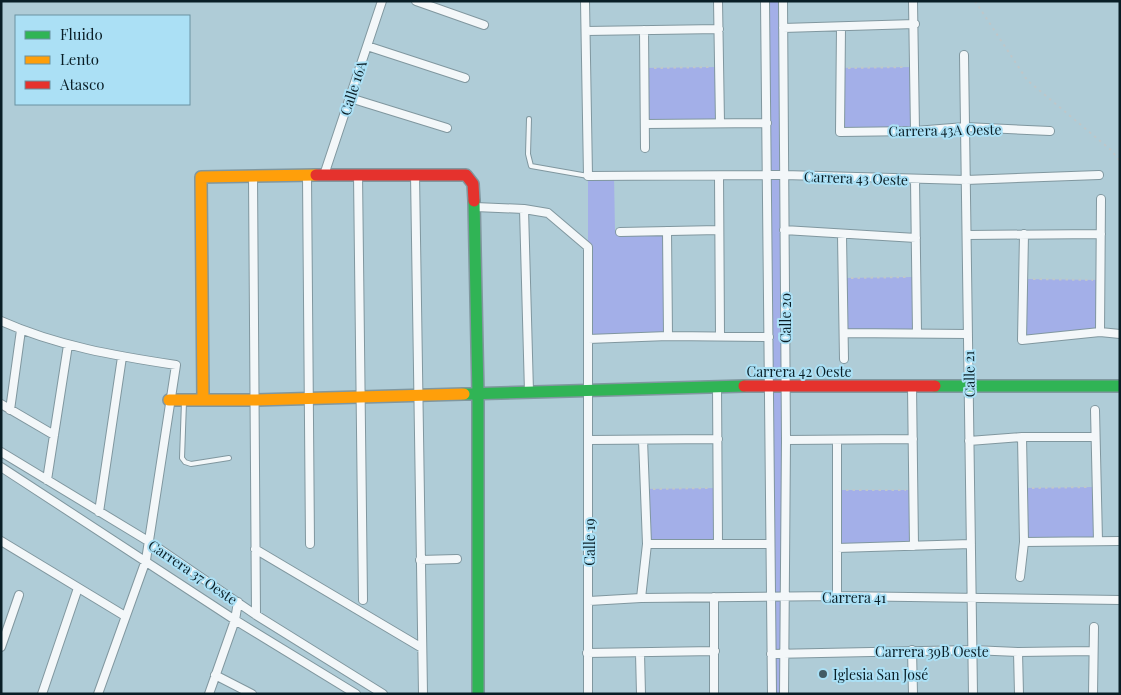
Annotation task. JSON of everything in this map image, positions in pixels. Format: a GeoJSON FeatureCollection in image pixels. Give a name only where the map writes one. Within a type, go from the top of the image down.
{"type":"FeatureCollection","features":[{"type":"Feature","properties":{"kind":"street","name":"Calle 16A"},"geometry":{"type":"LineString","coordinates":[[324,175],[382,1]]}},
{"type":"Feature","properties":{"kind":"street"},"geometry":{"type":"LineString","coordinates":[[416,1],[484,25]]}},
{"type":"Feature","properties":{"kind":"street"},"geometry":{"type":"LineString","coordinates":[[585,1],[588,176]]}},
{"type":"Feature","properties":{"kind":"street"},"geometry":{"type":"LineString","coordinates":[[718,1],[720,123]]}},
{"type":"Feature","properties":{"kind":"street","name":"Calle 20"},"geometry":{"type":"LineString","coordinates":[[765,1],[772,694]]}},
{"type":"Feature","properties":{"kind":"street","name":"Calle 20"},"geometry":{"type":"LineString","coordinates":[[783,1],[786,386],[784,694]]}},
{"type":"Feature","properties":{"kind":"street"},"geometry":{"type":"LineString","coordinates":[[914,2],[915,131]]}},
{"type":"Feature","properties":{"kind":"street"},"geometry":{"type":"LineString","coordinates":[[783,28],[914,24]]}},
{"type":"Feature","properties":{"kind":"street"},"geometry":{"type":"LineString","coordinates":[[841,27],[841,68]]}},
{"type":"Feature","properties":{"kind":"street"},"geometry":{"type":"LineString","coordinates":[[586,31],[718,29]]}},
{"type":"Feature","properties":{"kind":"street"},"geometry":{"type":"LineString","coordinates":[[644,30],[645,148]]}},
{"type":"Feature","properties":{"kind":"street"},"geometry":{"type":"LineString","coordinates":[[367,46],[465,78]]}},
{"type":"Feature","properties":{"kind":"street","name":"Calle 21"},"geometry":{"type":"LineString","coordinates":[[964,54],[973,694]]}},
{"type":"Feature","properties":{"kind":"street","name":"Carrera 43A Oeste"},"geometry":{"type":"LineString","coordinates":[[841,68],[840,132],[915,131],[965,127],[1050,131]]}},
{"type":"Feature","properties":{"kind":"street"},"geometry":{"type":"LineString","coordinates":[[350,98],[447,128]]}},
{"type":"Feature","properties":{"kind":"street"},"geometry":{"type":"LineString","coordinates":[[645,124],[767,123]]}},
{"type":"Feature","properties":{"kind":"street"},"geometry":{"type":"LineString","coordinates":[[358,174],[363,600]]}},
{"type":"Feature","properties":{"kind":"street"},"geometry":{"type":"LineString","coordinates":[[204,399],[201,177],[358,174],[466,175],[473,184],[475,208],[478,394],[478,694]]}},
{"type":"Feature","properties":{"kind":"street"},"geometry":{"type":"LineString","coordinates":[[415,174],[423,694]]}},
{"type":"Feature","properties":{"kind":"street","name":"Carrera 43 Oeste"},"geometry":{"type":"LineString","coordinates":[[588,176],[784,175],[966,180],[1099,175]]}},
{"type":"Feature","properties":{"kind":"street"},"geometry":{"type":"LineString","coordinates":[[253,176],[256,615]]}},
{"type":"Feature","properties":{"kind":"street"},"geometry":{"type":"LineString","coordinates":[[307,176],[310,544]]}},
{"type":"Feature","properties":{"kind":"street"},"geometry":{"type":"LineString","coordinates":[[719,176],[720,335]]}},
{"type":"Feature","properties":{"kind":"street"},"geometry":{"type":"LineString","coordinates":[[915,180],[917,332]]}},
{"type":"Feature","properties":{"kind":"street"},"geometry":{"type":"LineString","coordinates":[[1100,332],[1101,199]]}},
{"type":"Feature","properties":{"kind":"street","name":"Calle 19"},"geometry":{"type":"LineString","coordinates":[[475,208],[524,209],[548,212],[588,247],[588,694]]}},
{"type":"Feature","properties":{"kind":"street"},"geometry":{"type":"LineString","coordinates":[[524,209],[529,392]]}},
{"type":"Feature","properties":{"kind":"street"},"geometry":{"type":"LineString","coordinates":[[620,232],[719,230]]}},
{"type":"Feature","properties":{"kind":"street"},"geometry":{"type":"LineString","coordinates":[[784,230],[916,238]]}},
{"type":"Feature","properties":{"kind":"street"},"geometry":{"type":"LineString","coordinates":[[667,231],[668,336]]}},
{"type":"Feature","properties":{"kind":"street"},"geometry":{"type":"LineString","coordinates":[[1024,234],[1022,340],[1100,332],[1120,334]]}},
{"type":"Feature","properties":{"kind":"street"},"geometry":{"type":"LineString","coordinates":[[967,235],[1101,234]]}},
{"type":"Feature","properties":{"kind":"street"},"geometry":{"type":"LineString","coordinates":[[842,235],[844,359]]}},
{"type":"Feature","properties":{"kind":"street"},"geometry":{"type":"LineString","coordinates":[[1,321],[68,345],[122,357],[176,365],[146,560],[98,694]]}},
{"type":"Feature","properties":{"kind":"street"},"geometry":{"type":"LineString","coordinates":[[10,410],[22,330]]}},
{"type":"Feature","properties":{"kind":"street"},"geometry":{"type":"LineString","coordinates":[[844,333],[917,332],[968,334]]}},
{"type":"Feature","properties":{"kind":"street"},"geometry":{"type":"LineString","coordinates":[[588,339],[720,335],[769,337]]}},
{"type":"Feature","properties":{"kind":"street"},"geometry":{"type":"LineString","coordinates":[[47,480],[68,345]]}},
{"type":"Feature","properties":{"kind":"street"},"geometry":{"type":"LineString","coordinates":[[99,512],[122,357]]}},
{"type":"Feature","properties":{"kind":"street"},"geometry":{"type":"LineString","coordinates":[[718,386],[718,544]]}},
{"type":"Feature","properties":{"kind":"street","name":"Carrera 42 Oeste"},"geometry":{"type":"LineString","coordinates":[[170,400],[362,398],[718,386],[912,386],[969,388],[1120,386]]}},
{"type":"Feature","properties":{"kind":"street"},"geometry":{"type":"LineString","coordinates":[[912,386],[914,546]]}},
{"type":"Feature","properties":{"kind":"street"},"geometry":{"type":"LineString","coordinates":[[1,404],[54,435]]}},
{"type":"Feature","properties":{"kind":"street"},"geometry":{"type":"LineString","coordinates":[[1095,410],[1098,541]]}},
{"type":"Feature","properties":{"kind":"street"},"geometry":{"type":"LineString","coordinates":[[1020,576],[1024,542],[1022,437]]}},
{"type":"Feature","properties":{"kind":"street"},"geometry":{"type":"LineString","coordinates":[[969,440],[1022,437],[1095,437]]}},
{"type":"Feature","properties":{"kind":"street"},"geometry":{"type":"LineString","coordinates":[[786,440],[913,438]]}},
{"type":"Feature","properties":{"kind":"street"},"geometry":{"type":"LineString","coordinates":[[588,440],[718,439]]}},
{"type":"Feature","properties":{"kind":"street"},"geometry":{"type":"LineString","coordinates":[[641,598],[647,544],[643,440]]}},
{"type":"Feature","properties":{"kind":"street"},"geometry":{"type":"LineString","coordinates":[[837,440],[837,596]]}},
{"type":"Feature","properties":{"kind":"street","name":"Carrera 37 Oeste"},"geometry":{"type":"LineString","coordinates":[[1,452],[148,541],[256,615],[383,694]]}},
{"type":"Feature","properties":{"kind":"street","name":"Carrera 37 Oeste"},"geometry":{"type":"LineString","coordinates":[[1,467],[146,560],[235,620],[356,694]]}},
{"type":"Feature","properties":{"kind":"street"},"geometry":{"type":"LineString","coordinates":[[1,541],[126,616]]}},
{"type":"Feature","properties":{"kind":"street"},"geometry":{"type":"LineString","coordinates":[[1024,542],[1120,541]]}},
{"type":"Feature","properties":{"kind":"street"},"geometry":{"type":"LineString","coordinates":[[647,544],[770,544]]}},
{"type":"Feature","properties":{"kind":"street"},"geometry":{"type":"LineString","coordinates":[[837,548],[971,544]]}},
{"type":"Feature","properties":{"kind":"street"},"geometry":{"type":"LineString","coordinates":[[255,549],[422,648]]}},
{"type":"Feature","properties":{"kind":"street"},"geometry":{"type":"LineString","coordinates":[[420,560],[457,559]]}},
{"type":"Feature","properties":{"kind":"street"},"geometry":{"type":"LineString","coordinates":[[42,694],[78,588]]}},
{"type":"Feature","properties":{"kind":"street"},"geometry":{"type":"LineString","coordinates":[[1,647],[19,595]]}},
{"type":"Feature","properties":{"kind":"street","name":"Carrera 41"},"geometry":{"type":"LineString","coordinates":[[589,601],[641,598],[837,596],[1120,600]]}},
{"type":"Feature","properties":{"kind":"street"},"geometry":{"type":"LineString","coordinates":[[714,597],[714,694]]}},
{"type":"Feature","properties":{"kind":"street"},"geometry":{"type":"LineString","coordinates":[[209,694],[235,620],[238,602]]}},
{"type":"Feature","properties":{"kind":"street"},"geometry":{"type":"LineString","coordinates":[[1093,694],[1092,651],[1094,627]]}},
{"type":"Feature","properties":{"kind":"street"},"geometry":{"type":"LineString","coordinates":[[912,650],[913,694]]}},
{"type":"Feature","properties":{"kind":"street","name":"Carrera 39B Oeste"},"geometry":{"type":"LineString","coordinates":[[771,654],[912,650],[1092,651]]}},
{"type":"Feature","properties":{"kind":"street"},"geometry":{"type":"LineString","coordinates":[[587,653],[715,651]]}},
{"type":"Feature","properties":{"kind":"street"},"geometry":{"type":"LineString","coordinates":[[640,652],[641,694]]}},
{"type":"Feature","properties":{"kind":"street"},"geometry":{"type":"LineString","coordinates":[[1018,652],[1019,694]]}},
{"type":"Feature","properties":{"kind":"street"},"geometry":{"type":"LineString","coordinates":[[215,675],[252,694]]}},
{"type":"Feature","properties":{"kind":"lane"},"geometry":{"type":"LineString","coordinates":[[529,119],[528,154],[531,166],[588,176]]}},
{"type":"Feature","properties":{"kind":"lane"},"geometry":{"type":"LineString","coordinates":[[184,399],[182,458],[185,462],[191,464],[228,458]]}},
{"type":"Feature","properties":{"kind":"path"},"geometry":{"type":"LineString","coordinates":[[975,1],[1027,80],[1111,150],[1120,161]]}},
{"type":"Feature","properties":{"kind":"path"},"geometry":{"type":"LineString","coordinates":[[644,68],[719,67]]}},
{"type":"Feature","properties":{"kind":"path"},"geometry":{"type":"LineString","coordinates":[[841,68],[916,67]]}},
{"type":"Feature","properties":{"kind":"path"},"geometry":{"type":"LineString","coordinates":[[843,278],[916,277]]}},
{"type":"Feature","properties":{"kind":"path"},"geometry":{"type":"LineString","coordinates":[[1024,279],[1100,280]]}},
{"type":"Feature","properties":{"kind":"path"},"geometry":{"type":"LineString","coordinates":[[1022,488],[1097,486]]}},
{"type":"Feature","properties":{"kind":"path"},"geometry":{"type":"LineString","coordinates":[[645,489],[718,488]]}},
{"type":"Feature","properties":{"kind":"path"},"geometry":{"type":"LineString","coordinates":[[837,490],[913,490]]}},
{"type":"Feature","properties":{"kind":"shaded area"},"geometry":{"type":"Polygon","coordinates":[[[765,1],[783,1],[784,694],[772,694],[765,1]]]}},
{"type":"Feature","properties":{"kind":"shaded area"},"geometry":{"type":"Polygon","coordinates":[[[719,67],[720,123],[645,124],[644,68],[719,67]]]}},
{"type":"Feature","properties":{"kind":"shaded area"},"geometry":{"type":"Polygon","coordinates":[[[916,67],[915,131],[840,132],[841,68],[916,67]]]}},
{"type":"Feature","properties":{"kind":"shaded area"},"geometry":{"type":"Polygon","coordinates":[[[588,176],[614,176],[615,231],[667,231],[668,336],[588,339],[588,176]]]}},
{"type":"Feature","properties":{"kind":"shaded area"},"geometry":{"type":"Polygon","coordinates":[[[916,277],[917,332],[844,333],[843,278],[916,277]]]}},
{"type":"Feature","properties":{"kind":"shaded area"},"geometry":{"type":"Polygon","coordinates":[[[1024,279],[1100,280],[1100,332],[1022,340],[1024,279]]]}},
{"type":"Feature","properties":{"kind":"shaded area"},"geometry":{"type":"Polygon","coordinates":[[[1097,487],[1098,541],[1024,542],[1022,488],[1097,487]]]}},
{"type":"Feature","properties":{"kind":"shaded area"},"geometry":{"type":"Polygon","coordinates":[[[718,488],[718,544],[647,544],[645,489],[718,488]]]}},
{"type":"Feature","properties":{"kind":"shaded area"},"geometry":{"type":"Polygon","coordinates":[[[837,490],[913,490],[914,546],[837,548],[837,490]]]}},
{"type":"Feature","properties":{"kind":"traffic: fast"},"geometry":{"type":"LineString","coordinates":[[474,201],[478,394],[478,694]]}},
{"type":"Feature","properties":{"kind":"traffic: fast"},"geometry":{"type":"LineString","coordinates":[[464,394],[744,386]]}},
{"type":"Feature","properties":{"kind":"traffic: fast"},"geometry":{"type":"LineString","coordinates":[[935,386],[1120,386]]}},
{"type":"Feature","properties":{"kind":"traffic: slow"},"geometry":{"type":"LineString","coordinates":[[203,399],[201,177],[316,175]]}},
{"type":"Feature","properties":{"kind":"traffic: slow"},"geometry":{"type":"LineString","coordinates":[[169,400],[256,400],[464,394]]}},
{"type":"Feature","properties":{"kind":"traffic: jam"},"geometry":{"type":"LineString","coordinates":[[316,175],[466,175],[473,184],[474,201]]}},
{"type":"Feature","properties":{"kind":"traffic: jam"},"geometry":{"type":"LineString","coordinates":[[744,386],[935,386]]}},
{"type":"Feature","properties":{"kind":"place","name":"Iglesia San José"},"geometry":{"type":"Point","coordinates":[823,674]}}]}
